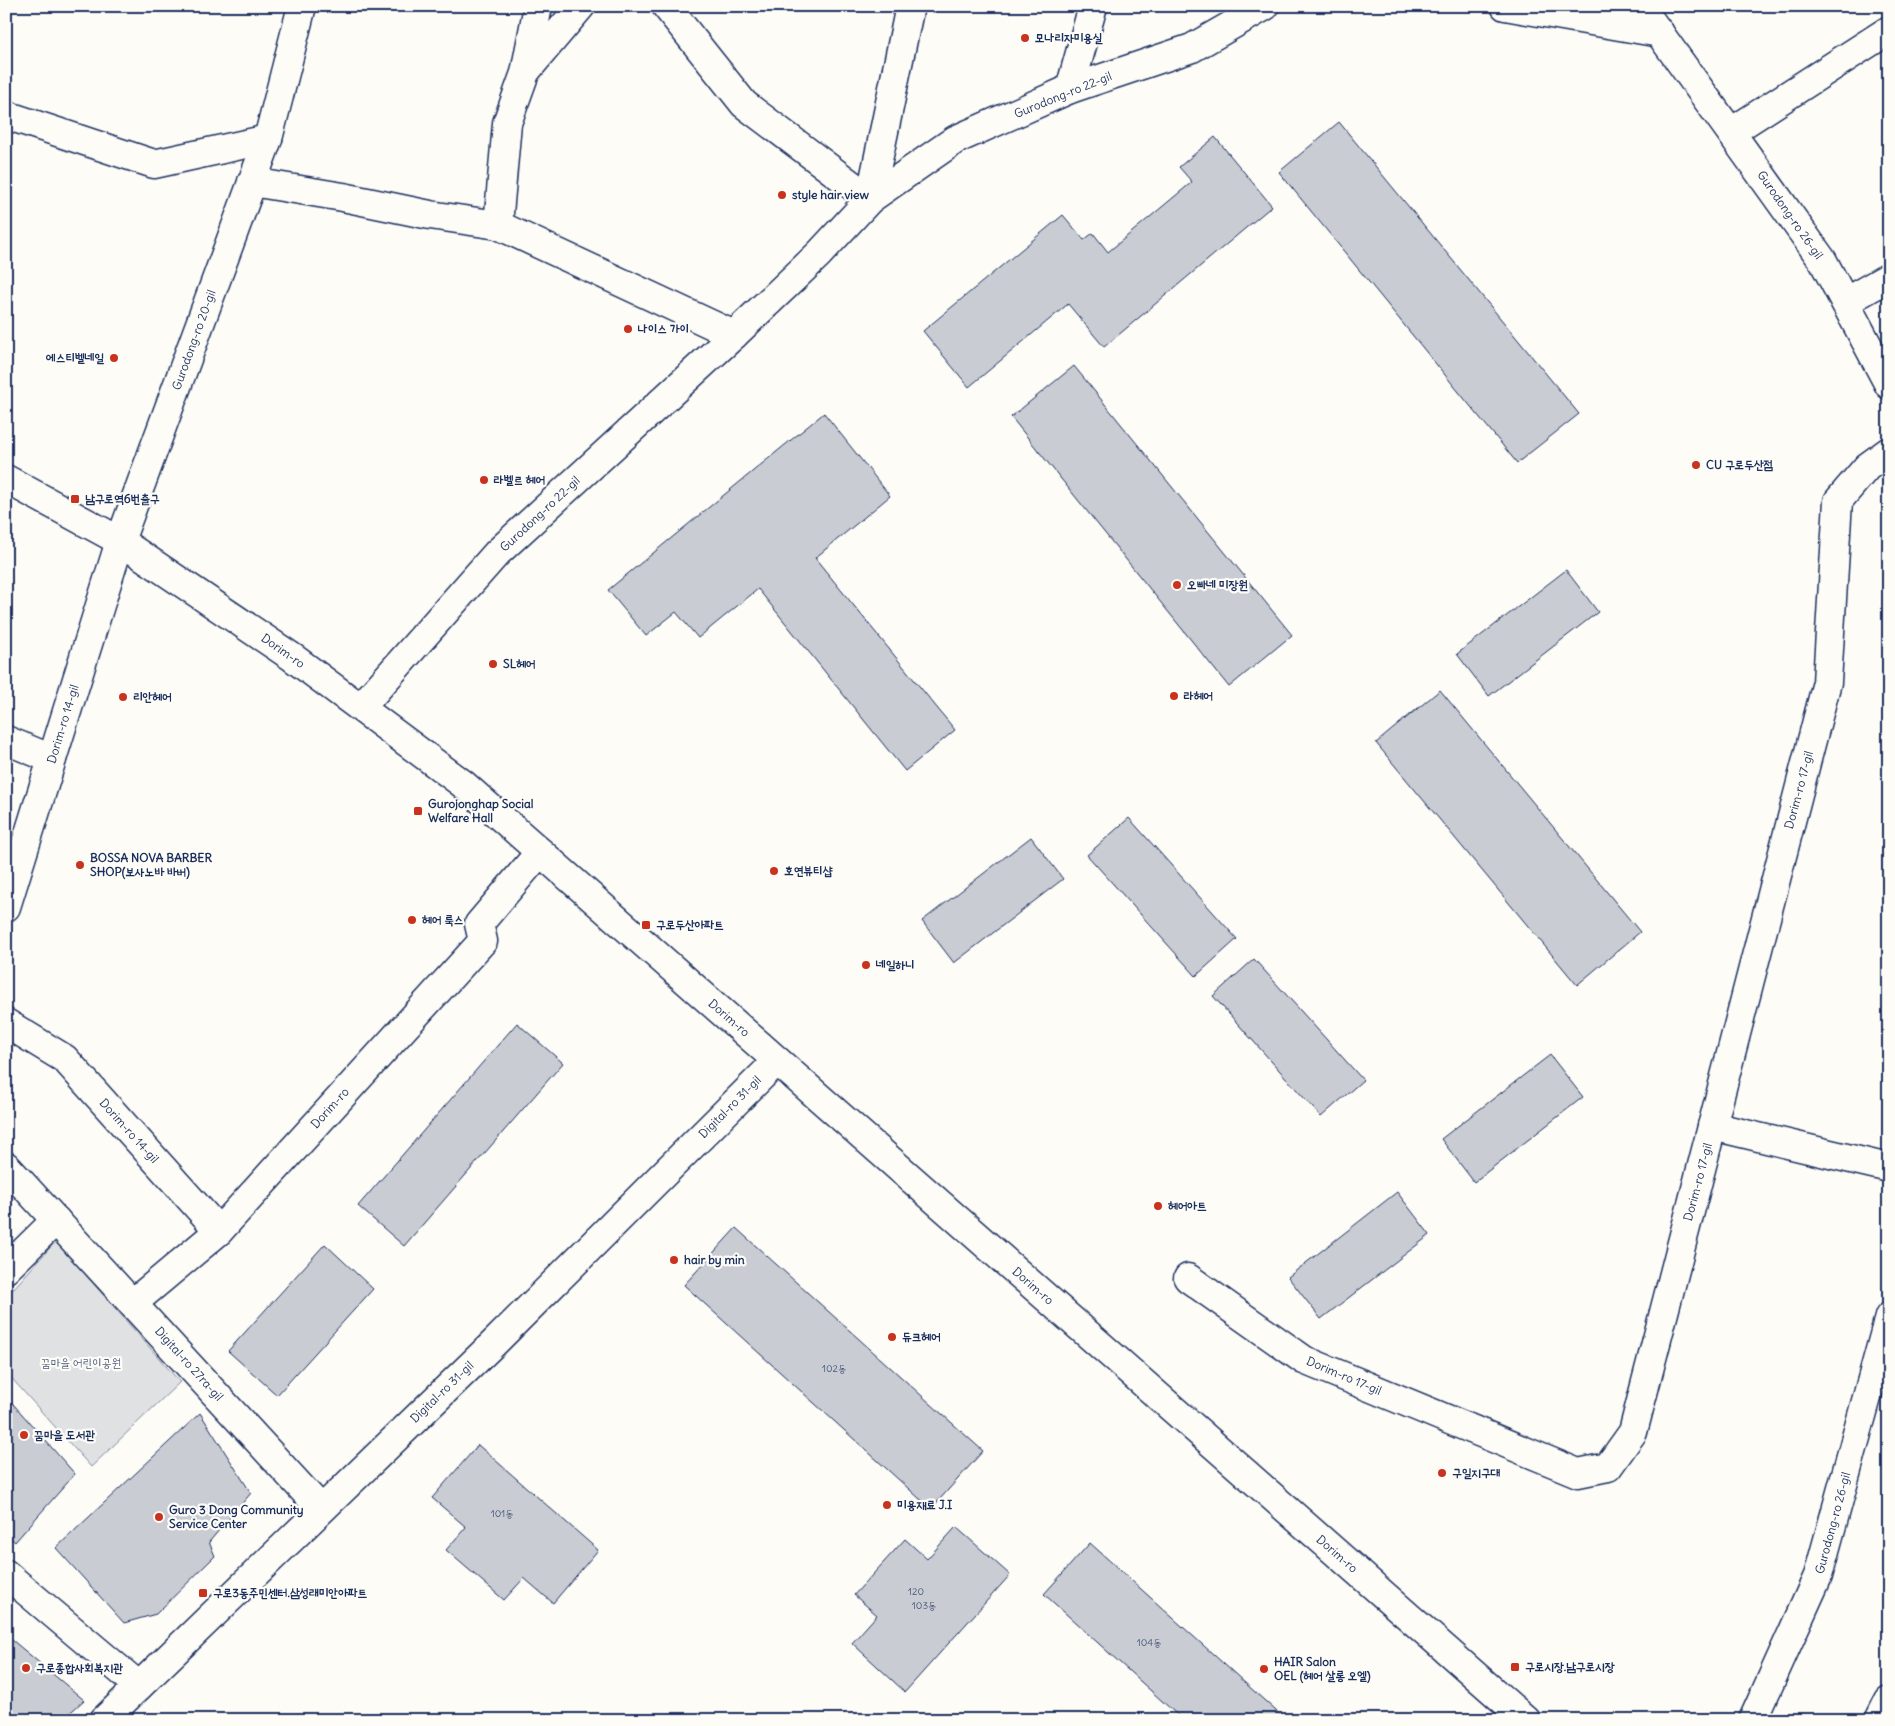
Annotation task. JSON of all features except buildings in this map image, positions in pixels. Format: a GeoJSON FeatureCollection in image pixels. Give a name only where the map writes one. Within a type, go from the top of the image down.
{"type":"FeatureCollection","features":[{"type":"Feature","properties":{"kind":"street","name":"Gurodong-ro 20-gil"},"geometry":{"type":"LineString","coordinates":[[120,541],[268,139],[302,6]]}},
{"type":"Feature","properties":{"kind":"street"},"geometry":{"type":"LineString","coordinates":[[498,225],[507,123],[526,72],[538,6]]}},
{"type":"Feature","properties":{"kind":"street"},"geometry":{"type":"LineString","coordinates":[[526,72],[581,6]]}},
{"type":"Feature","properties":{"kind":"street"},"geometry":{"type":"LineString","coordinates":[[666,6],[744,104],[870,199],[910,6]]}},
{"type":"Feature","properties":{"kind":"street"},"geometry":{"type":"LineString","coordinates":[[1070,90],[1093,6]]}},
{"type":"Feature","properties":{"kind":"street","name":"Gurodong-ro 22-gil"},"geometry":{"type":"LineString","coordinates":[[361,707],[497,553],[734,335],[819,254],[870,199],[955,140],[1070,90],[1192,48],[1265,6]]}},
{"type":"Feature","properties":{"kind":"street"},"geometry":{"type":"LineString","coordinates":[[1505,6],[1660,33]]}},
{"type":"Feature","properties":{"kind":"street","name":"Gurodong-ro 26-gil"},"geometry":{"type":"LineString","coordinates":[[1640,6],[1823,261],[1889,385]]}},
{"type":"Feature","properties":{"kind":"street"},"geometry":{"type":"LineString","coordinates":[[1731,132],[1889,30]]}},
{"type":"Feature","properties":{"kind":"street"},"geometry":{"type":"LineString","coordinates":[[6,115],[154,164],[268,139]]}},
{"type":"Feature","properties":{"kind":"street"},"geometry":{"type":"LineString","coordinates":[[252,182],[343,197],[430,215],[498,225],[734,335]]}},
{"type":"Feature","properties":{"kind":"street"},"geometry":{"type":"LineString","coordinates":[[1845,302],[1889,277]]}},
{"type":"Feature","properties":{"kind":"street","name":"Dorim-ro 17-gil"},"geometry":{"type":"LineString","coordinates":[[1188,1278],[1304,1360],[1578,1473],[1608,1467],[1633,1432],[1827,682],[1838,501],[1867,467],[1889,451]]}},
{"type":"Feature","properties":{"kind":"street","name":"Dorim-ro"},"geometry":{"type":"LineString","coordinates":[[6,479],[120,541],[292,657],[462,784],[1526,1720]]}},
{"type":"Feature","properties":{"kind":"street","name":"Dorim-ro 14-gil"},"geometry":{"type":"LineString","coordinates":[[6,907],[120,541]]}},
{"type":"Feature","properties":{"kind":"street"},"geometry":{"type":"LineString","coordinates":[[6,740],[52,760]]}},
{"type":"Feature","properties":{"kind":"street","name":"Dorim-ro"},"geometry":{"type":"LineString","coordinates":[[133,1303],[219,1231],[483,940],[479,924],[540,852]]}},
{"type":"Feature","properties":{"kind":"street","name":"Dorim-ro 14-gil"},"geometry":{"type":"LineString","coordinates":[[6,1023],[65,1059],[219,1231]]}},
{"type":"Feature","properties":{"kind":"street","name":"Digital-ro 31-gil"},"geometry":{"type":"LineString","coordinates":[[104,1720],[500,1337],[777,1060]]}},
{"type":"Feature","properties":{"kind":"street"},"geometry":{"type":"LineString","coordinates":[[1712,1126],[1889,1168]]}},
{"type":"Feature","properties":{"kind":"street","name":"Digital-ro 27ra-gil"},"geometry":{"type":"LineString","coordinates":[[6,1166],[321,1509]]}},
{"type":"Feature","properties":{"kind":"street"},"geometry":{"type":"LineString","coordinates":[[6,1269],[56,1220]]}},
{"type":"Feature","properties":{"kind":"street","name":"Gurodong-ro 26-gil"},"geometry":{"type":"LineString","coordinates":[[1753,1720],[1818,1576],[1889,1317]]}},
{"type":"Feature","properties":{"kind":"street"},"geometry":{"type":"LineString","coordinates":[[6,1574],[139,1686]]}},
{"type":"Feature","properties":{"kind":"street"},"geometry":{"type":"LineString","coordinates":[[1878,1720],[1889,1700]]}},
{"type":"Feature","properties":{"kind":"green space","name":"꿈마을 어린이공원"},"geometry":{"type":"Polygon","coordinates":[[[56,1241],[180,1382],[91,1467],[6,1372],[6,1297],[56,1241]]]}},
{"type":"Feature","properties":{"kind":"place","name":"모나리자미용실"},"geometry":{"type":"Point","coordinates":[1025,38]}},
{"type":"Feature","properties":{"kind":"place","name":"style hair view"},"geometry":{"type":"Point","coordinates":[782,195]}},
{"type":"Feature","properties":{"kind":"place","name":"나이스 가이"},"geometry":{"type":"Point","coordinates":[628,329]}},
{"type":"Feature","properties":{"kind":"place","name":"에스티벨네일"},"geometry":{"type":"Point","coordinates":[114,358]}},
{"type":"Feature","properties":{"kind":"place","name":"CU 구로두산점"},"geometry":{"type":"Point","coordinates":[1696,465]}},
{"type":"Feature","properties":{"kind":"place","name":"라벨르 헤어"},"geometry":{"type":"Point","coordinates":[484,480]}},
{"type":"Feature","properties":{"kind":"place","name":"남구로역6번출구"},"geometry":{"type":"Point","coordinates":[75,499]}},
{"type":"Feature","properties":{"kind":"place","name":"오빠네 미장원"},"geometry":{"type":"Point","coordinates":[1177,585]}},
{"type":"Feature","properties":{"kind":"place","name":"SL헤어"},"geometry":{"type":"Point","coordinates":[493,664]}},
{"type":"Feature","properties":{"kind":"place","name":"라헤어"},"geometry":{"type":"Point","coordinates":[1174,696]}},
{"type":"Feature","properties":{"kind":"place","name":"리안헤어"},"geometry":{"type":"Point","coordinates":[123,697]}},
{"type":"Feature","properties":{"kind":"place","name":"Gurojonghap Social Welfare Hall"},"geometry":{"type":"Point","coordinates":[418,811]}},
{"type":"Feature","properties":{"kind":"place","name":"BOSSA NOVA BARBER SHOP(보사노바 바버)"},"geometry":{"type":"Point","coordinates":[80,865]}},
{"type":"Feature","properties":{"kind":"place","name":"호연뷰티샵"},"geometry":{"type":"Point","coordinates":[774,871]}},
{"type":"Feature","properties":{"kind":"place","name":"헤어 룩스"},"geometry":{"type":"Point","coordinates":[412,920]}},
{"type":"Feature","properties":{"kind":"place","name":"구로두산아파트"},"geometry":{"type":"Point","coordinates":[646,925]}},
{"type":"Feature","properties":{"kind":"place","name":"네일하니"},"geometry":{"type":"Point","coordinates":[866,965]}},
{"type":"Feature","properties":{"kind":"place","name":"헤어아트"},"geometry":{"type":"Point","coordinates":[1158,1206]}},
{"type":"Feature","properties":{"kind":"place","name":"hair by min"},"geometry":{"type":"Point","coordinates":[674,1260]}},
{"type":"Feature","properties":{"kind":"place","name":"듀크헤어"},"geometry":{"type":"Point","coordinates":[892,1337]}},
{"type":"Feature","properties":{"kind":"place","name":"꿈마을 도서관"},"geometry":{"type":"Point","coordinates":[24,1435]}},
{"type":"Feature","properties":{"kind":"place","name":"구일지구대"},"geometry":{"type":"Point","coordinates":[1442,1473]}},
{"type":"Feature","properties":{"kind":"place","name":"미용재료 J.I"},"geometry":{"type":"Point","coordinates":[887,1505]}},
{"type":"Feature","properties":{"kind":"place","name":"Guro 3 Dong Community Service Center"},"geometry":{"type":"Point","coordinates":[159,1517]}},
{"type":"Feature","properties":{"kind":"place","name":"구로3동주민센터.삼성래미안아파트"},"geometry":{"type":"Point","coordinates":[203,1593]}},
{"type":"Feature","properties":{"kind":"place","name":"구로시장.남구로시장"},"geometry":{"type":"Point","coordinates":[1515,1667]}},
{"type":"Feature","properties":{"kind":"place","name":"구로종합사회복지관"},"geometry":{"type":"Point","coordinates":[26,1668]}},
{"type":"Feature","properties":{"kind":"place","name":"HAIR Salon OEL (헤어 살롱 오엘)"},"geometry":{"type":"Point","coordinates":[1264,1669]}}]}
